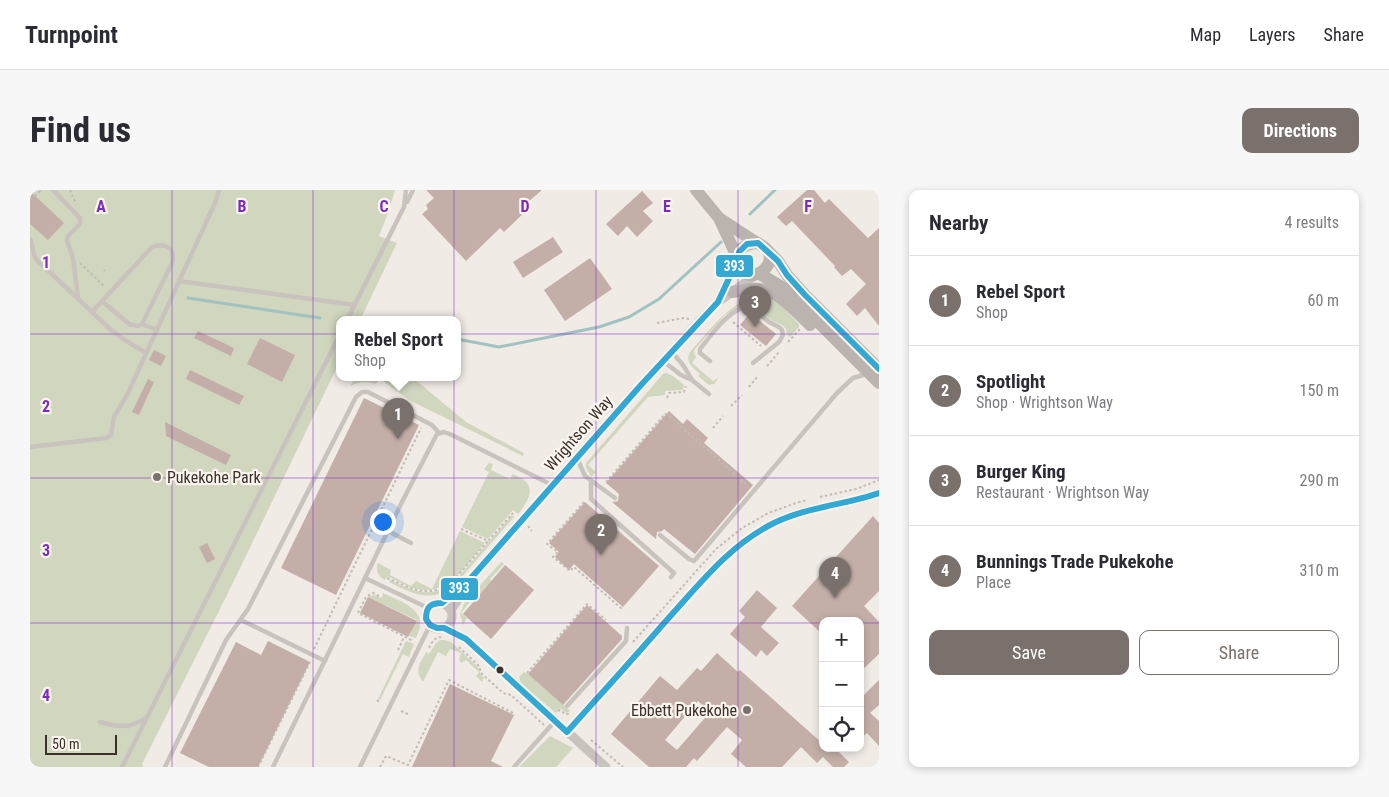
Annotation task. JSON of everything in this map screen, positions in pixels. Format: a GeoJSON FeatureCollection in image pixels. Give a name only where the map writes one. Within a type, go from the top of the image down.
{"type":"FeatureCollection","features":[{"type":"Feature","properties":{"kind":"main road"},"geometry":{"type":"LineString","coordinates":[[696,190],[719,218],[737,259],[742,270],[751,275],[758,274],[766,268],[769,256],[762,246],[752,243],[742,247],[737,259]]}},
{"type":"Feature","properties":{"kind":"main road"},"geometry":{"type":"LineString","coordinates":[[719,218],[762,246],[778,261],[804,296],[874,371],[879,383]]}},
{"type":"Feature","properties":{"kind":"main road"},"geometry":{"type":"LineString","coordinates":[[758,274],[785,289],[843,347]]}},
{"type":"Feature","properties":{"kind":"main road"},"geometry":{"type":"LineString","coordinates":[[732,292],[758,289],[771,292],[779,297],[811,327],[843,347],[874,371]]}},
{"type":"Feature","properties":{"kind":"street","name":"Wrightson Way"},"geometry":{"type":"LineString","coordinates":[[718,302],[737,259]]}},
{"type":"Feature","properties":{"kind":"street","name":"Wrightson Way"},"geometry":{"type":"LineString","coordinates":[[442,603],[455,591],[464,586],[700,320],[718,302],[758,274]]}},
{"type":"Feature","properties":{"kind":"street"},"geometry":{"type":"LineString","coordinates":[[567,732],[699,584],[738,545],[763,529],[790,516],[847,503],[879,493]]}},
{"type":"Feature","properties":{"kind":"street","name":"Wrightson Way"},"geometry":{"type":"LineString","coordinates":[[451,614],[464,586]]}},
{"type":"Feature","properties":{"kind":"street"},"geometry":{"type":"LineString","coordinates":[[466,639],[430,625],[426,619],[428,608],[434,603],[442,603],[448,607],[466,639],[606,767]]}},
{"type":"Feature","properties":{"kind":"street"},"geometry":{"type":"LineString","coordinates":[[445,632],[450,622],[451,614]]}},
{"type":"Feature","properties":{"kind":"lane"},"geometry":{"type":"LineString","coordinates":[[53,190],[80,218],[80,224],[68,236],[67,241],[74,258],[78,298]]}},
{"type":"Feature","properties":{"kind":"lane"},"geometry":{"type":"LineString","coordinates":[[30,447],[111,436],[116,413],[127,395],[215,203],[219,190]]}},
{"type":"Feature","properties":{"kind":"lane"},"geometry":{"type":"LineString","coordinates":[[404,207],[406,190]]}},
{"type":"Feature","properties":{"kind":"lane"},"geometry":{"type":"LineString","coordinates":[[349,316],[413,190]]}},
{"type":"Feature","properties":{"kind":"lane"},"geometry":{"type":"LineString","coordinates":[[30,239],[32,241],[33,254],[37,260],[123,339],[146,353]]}},
{"type":"Feature","properties":{"kind":"lane"},"geometry":{"type":"LineString","coordinates":[[92,312],[152,247],[163,244],[173,254],[172,263],[142,324]]}},
{"type":"Feature","properties":{"kind":"lane"},"geometry":{"type":"LineString","coordinates":[[179,281],[355,305]]}},
{"type":"Feature","properties":{"kind":"lane"},"geometry":{"type":"LineString","coordinates":[[102,301],[129,324],[138,326],[142,324],[157,330]]}},
{"type":"Feature","properties":{"kind":"lane"},"geometry":{"type":"LineString","coordinates":[[710,360],[700,353],[700,348],[725,319],[749,305],[769,322],[779,327],[783,335],[779,342],[753,362]]}},
{"type":"Feature","properties":{"kind":"lane"},"geometry":{"type":"LineString","coordinates":[[122,767],[336,342]]}},
{"type":"Feature","properties":{"kind":"lane"},"geometry":{"type":"LineString","coordinates":[[672,351],[692,380]]}},
{"type":"Feature","properties":{"kind":"lane"},"geometry":{"type":"LineString","coordinates":[[663,361],[709,394]]}},
{"type":"Feature","properties":{"kind":"lane"},"geometry":{"type":"LineString","coordinates":[[660,535],[694,561],[848,381],[858,375],[874,371]]}},
{"type":"Feature","properties":{"kind":"lane"},"geometry":{"type":"LineString","coordinates":[[165,767],[226,640],[248,609],[358,394],[368,392],[432,425],[439,433]]}},
{"type":"Feature","properties":{"kind":"lane"},"geometry":{"type":"LineString","coordinates":[[273,767],[434,438],[439,433],[448,433],[552,485]]}},
{"type":"Feature","properties":{"kind":"lane"},"geometry":{"type":"LineString","coordinates":[[577,458],[586,476],[615,498]]}},
{"type":"Feature","properties":{"kind":"lane"},"geometry":{"type":"LineString","coordinates":[[591,481],[591,499],[674,573],[671,578]]}},
{"type":"Feature","properties":{"kind":"lane"},"geometry":{"type":"LineString","coordinates":[[388,531],[411,543]]}},
{"type":"Feature","properties":{"kind":"lane"},"geometry":{"type":"LineString","coordinates":[[365,578],[428,608]]}},
{"type":"Feature","properties":{"kind":"lane"},"geometry":{"type":"LineString","coordinates":[[241,620],[325,661]]}},
{"type":"Feature","properties":{"kind":"lane"},"geometry":{"type":"LineString","coordinates":[[360,767],[430,625]]}},
{"type":"Feature","properties":{"kind":"lane"},"geometry":{"type":"LineString","coordinates":[[568,706],[626,641],[627,628]]}},
{"type":"Feature","properties":{"kind":"lane"},"geometry":{"type":"LineString","coordinates":[[100,722],[114,726],[127,726],[138,724],[147,717]]}},
{"type":"Feature","properties":{"kind":"lane"},"geometry":{"type":"LineString","coordinates":[[514,767],[553,720]]}},
{"type":"Feature","properties":{"kind":"path"},"geometry":{"type":"LineString","coordinates":[[35,196],[41,190]]}},
{"type":"Feature","properties":{"kind":"path"},"geometry":{"type":"LineString","coordinates":[[72,254],[105,288]]}},
{"type":"Feature","properties":{"kind":"path"},"geometry":{"type":"LineString","coordinates":[[656,323],[683,318],[700,320]]}},
{"type":"Feature","properties":{"kind":"path"},"geometry":{"type":"LineString","coordinates":[[732,321],[765,349]]}},
{"type":"Feature","properties":{"kind":"path"},"geometry":{"type":"LineString","coordinates":[[749,387],[758,376]]}},
{"type":"Feature","properties":{"kind":"path"},"geometry":{"type":"LineString","coordinates":[[668,398],[668,393],[684,392],[686,386]]}},
{"type":"Feature","properties":{"kind":"path"},"geometry":{"type":"LineString","coordinates":[[732,406],[742,395]]}},
{"type":"Feature","properties":{"kind":"path"},"geometry":{"type":"LineString","coordinates":[[606,482],[665,414],[750,488]]}},
{"type":"Feature","properties":{"kind":"path"},"geometry":{"type":"LineString","coordinates":[[713,428],[723,416]]}},
{"type":"Feature","properties":{"kind":"path"},"geometry":{"type":"LineString","coordinates":[[314,649],[422,427]]}},
{"type":"Feature","properties":{"kind":"path"},"geometry":{"type":"LineString","coordinates":[[632,643],[716,549],[742,528],[768,513],[799,502],[856,489],[879,480]]}},
{"type":"Feature","properties":{"kind":"path"},"geometry":{"type":"LineString","coordinates":[[587,502],[585,501],[547,544],[558,552],[553,557],[570,571],[574,567],[622,609]]}},
{"type":"Feature","properties":{"kind":"path"},"geometry":{"type":"LineString","coordinates":[[451,583],[513,513]]}},
{"type":"Feature","properties":{"kind":"path"},"geometry":{"type":"LineString","coordinates":[[528,526],[532,530]]}},
{"type":"Feature","properties":{"kind":"path"},"geometry":{"type":"LineString","coordinates":[[461,529],[488,541]]}},
{"type":"Feature","properties":{"kind":"path"},"geometry":{"type":"LineString","coordinates":[[388,578],[415,590],[437,590],[445,587]]}},
{"type":"Feature","properties":{"kind":"path"},"geometry":{"type":"LineString","coordinates":[[379,596],[373,593],[366,597],[358,614],[414,641]]}},
{"type":"Feature","properties":{"kind":"path"},"geometry":{"type":"LineString","coordinates":[[527,673],[587,604],[606,620]]}},
{"type":"Feature","properties":{"kind":"path"},"geometry":{"type":"LineString","coordinates":[[429,648],[433,641],[445,632]]}},
{"type":"Feature","properties":{"kind":"path"},"geometry":{"type":"LineString","coordinates":[[398,650],[404,637]]}},
{"type":"Feature","properties":{"kind":"path"},"geometry":{"type":"LineString","coordinates":[[459,646],[479,666],[481,674],[503,694],[511,695],[545,727],[560,710],[565,714],[569,714],[575,707]]}},
{"type":"Feature","properties":{"kind":"path"},"geometry":{"type":"LineString","coordinates":[[258,767],[310,662]]}},
{"type":"Feature","properties":{"kind":"path"},"geometry":{"type":"LineString","coordinates":[[380,767],[386,756],[408,765],[449,680],[515,714]]}},
{"type":"Feature","properties":{"kind":"path"},"geometry":{"type":"LineString","coordinates":[[400,711],[410,715]]}},
{"type":"Feature","properties":{"kind":"green space","name":"Pukekohe Park"},"geometry":{"type":"Polygon","coordinates":[[[30,190],[395,190],[379,236],[397,243],[362,316],[336,316],[336,369],[229,591],[142,764],[143,767],[30,767],[30,190]]]}},
{"type":"Feature","properties":{"kind":"green space"},"geometry":{"type":"Polygon","coordinates":[[[753,296],[767,298],[779,304],[799,324],[799,327],[790,337],[782,325],[771,320],[753,305],[746,302],[725,315],[694,352],[696,357],[692,363],[713,381],[719,377],[714,384],[709,385],[698,376],[700,374],[690,364],[688,359],[690,352],[726,313],[734,306],[753,296]]]}},
{"type":"Feature","properties":{"kind":"green space"},"geometry":{"type":"Polygon","coordinates":[[[666,373],[684,385],[683,390],[665,391],[665,395],[648,397],[588,465],[596,472],[591,477],[586,463],[663,374],[666,373]]]}},
{"type":"Feature","properties":{"kind":"green space"},"geometry":{"type":"Polygon","coordinates":[[[354,381],[378,381],[376,384],[363,382],[350,386],[354,381]]]}},
{"type":"Feature","properties":{"kind":"green space"},"geometry":{"type":"Polygon","coordinates":[[[383,381],[417,381],[466,422],[524,453],[523,456],[411,401],[383,381]]]}},
{"type":"Feature","properties":{"kind":"green space"},"geometry":{"type":"Polygon","coordinates":[[[489,463],[493,464],[491,470],[510,479],[513,474],[523,479],[530,488],[530,493],[518,514],[513,510],[488,539],[462,527],[489,472],[484,469],[489,463]]]}},
{"type":"Feature","properties":{"kind":"green space"},"geometry":{"type":"Polygon","coordinates":[[[512,515],[514,517],[460,579],[443,592],[426,596],[408,591],[389,582],[390,580],[422,592],[437,591],[445,588],[454,582],[512,515]]]}},
{"type":"Feature","properties":{"kind":"green space"},"geometry":{"type":"Polygon","coordinates":[[[460,531],[485,543],[458,574],[442,586],[433,590],[418,589],[387,576],[385,580],[378,573],[378,563],[391,570],[390,575],[411,586],[416,581],[432,589],[460,531]]]}},
{"type":"Feature","properties":{"kind":"green space"},"geometry":{"type":"Polygon","coordinates":[[[501,562],[504,564],[490,579],[492,581],[475,599],[473,598],[461,613],[467,618],[463,625],[460,614],[465,602],[501,562]]]}},
{"type":"Feature","properties":{"kind":"green space"},"geometry":{"type":"Polygon","coordinates":[[[383,593],[408,605],[417,614],[420,620],[420,627],[416,638],[409,636],[417,620],[368,597],[374,595],[382,598],[383,593]]]}},
{"type":"Feature","properties":{"kind":"green space"},"geometry":{"type":"Polygon","coordinates":[[[440,640],[451,642],[478,667],[484,678],[482,682],[476,676],[479,672],[466,660],[461,663],[459,660],[461,653],[450,649],[446,656],[438,652],[423,682],[418,670],[420,664],[426,652],[429,654],[440,640]]]}},
{"type":"Feature","properties":{"kind":"green space"},"geometry":{"type":"Polygon","coordinates":[[[406,641],[414,644],[409,657],[403,654],[380,700],[378,699],[406,641]]]}},
{"type":"Feature","properties":{"kind":"green space"},"geometry":{"type":"Polygon","coordinates":[[[524,672],[570,711],[566,713],[560,708],[556,713],[521,683],[519,677],[524,672]]]}},
{"type":"Feature","properties":{"kind":"green space"},"geometry":{"type":"Polygon","coordinates":[[[550,736],[573,748],[556,767],[519,767],[550,736]]]}},
{"type":"Feature","properties":{"kind":"building"},"geometry":{"type":"Polygon","coordinates":[[[426,190],[542,190],[527,203],[531,206],[504,232],[500,228],[466,261],[422,214],[428,209],[426,205],[434,198],[426,190]]]}},
{"type":"Feature","properties":{"kind":"building"},"geometry":{"type":"Polygon","coordinates":[[[807,190],[814,190],[825,203],[829,199],[868,238],[879,228],[879,326],[865,308],[857,316],[846,304],[866,284],[851,269],[842,276],[835,266],[792,221],[786,226],[777,217],[807,190]]]}},
{"type":"Feature","properties":{"kind":"building"},"geometry":{"type":"Polygon","coordinates":[[[30,191],[64,223],[48,240],[30,224],[30,191]]]}},
{"type":"Feature","properties":{"kind":"building"},"geometry":{"type":"Polygon","coordinates":[[[642,191],[653,203],[643,211],[653,221],[637,237],[627,226],[618,236],[606,224],[642,191]]]}},
{"type":"Feature","properties":{"kind":"building"},"geometry":{"type":"Polygon","coordinates":[[[553,237],[563,252],[523,278],[513,262],[553,237]]]}},
{"type":"Feature","properties":{"kind":"building"},"geometry":{"type":"Polygon","coordinates":[[[590,258],[612,289],[565,321],[544,290],[590,258]]]}},
{"type":"Feature","properties":{"kind":"building"},"geometry":{"type":"Polygon","coordinates":[[[750,313],[776,334],[766,346],[740,325],[750,313]]]}},
{"type":"Feature","properties":{"kind":"building"},"geometry":{"type":"Polygon","coordinates":[[[198,331],[234,348],[231,356],[194,338],[198,331]]]}},
{"type":"Feature","properties":{"kind":"building"},"geometry":{"type":"Polygon","coordinates":[[[260,338],[295,355],[282,382],[247,364],[260,338]]]}},
{"type":"Feature","properties":{"kind":"building"},"geometry":{"type":"Polygon","coordinates":[[[154,350],[166,356],[161,366],[149,360],[154,350]]]}},
{"type":"Feature","properties":{"kind":"building"},"geometry":{"type":"Polygon","coordinates":[[[190,370],[244,396],[239,405],[186,379],[190,370]]]}},
{"type":"Feature","properties":{"kind":"building"},"geometry":{"type":"Polygon","coordinates":[[[148,379],[154,382],[139,415],[132,412],[148,379]]]}},
{"type":"Feature","properties":{"kind":"building"},"geometry":{"type":"Polygon","coordinates":[[[364,398],[419,425],[336,595],[281,568],[364,398]]]}},
{"type":"Feature","properties":{"kind":"building"},"geometry":{"type":"Polygon","coordinates":[[[669,411],[683,424],[687,419],[708,438],[704,443],[753,485],[695,554],[664,529],[657,532],[656,539],[612,502],[618,501],[619,494],[606,483],[669,411]]]}},
{"type":"Feature","properties":{"kind":"building"},"geometry":{"type":"Polygon","coordinates":[[[165,422],[231,455],[226,465],[166,436],[165,422]]]}},
{"type":"Feature","properties":{"kind":"building"},"geometry":{"type":"Polygon","coordinates":[[[585,502],[659,566],[623,607],[574,564],[569,570],[555,557],[559,552],[549,543],[585,502]]]}},
{"type":"Feature","properties":{"kind":"building"},"geometry":{"type":"Polygon","coordinates":[[[873,516],[879,523],[879,591],[864,606],[879,622],[879,654],[864,668],[864,617],[819,617],[819,631],[792,606],[873,516]]]}},
{"type":"Feature","properties":{"kind":"building"},"geometry":{"type":"Polygon","coordinates":[[[207,543],[215,559],[207,563],[199,547],[207,543]]]}},
{"type":"Feature","properties":{"kind":"building"},"geometry":{"type":"Polygon","coordinates":[[[505,565],[534,590],[491,639],[463,614],[505,565]]]}},
{"type":"Feature","properties":{"kind":"building","name":"Ebbett Pukekohe"},"geometry":{"type":"Polygon","coordinates":[[[757,590],[777,608],[761,627],[779,643],[767,656],[761,650],[756,657],[730,634],[745,617],[739,611],[757,590]]]}},
{"type":"Feature","properties":{"kind":"building"},"geometry":{"type":"Polygon","coordinates":[[[368,597],[417,621],[408,637],[360,613],[368,597]]]}},
{"type":"Feature","properties":{"kind":"building"},"geometry":{"type":"Polygon","coordinates":[[[587,605],[622,636],[622,639],[563,705],[528,674],[587,605]]]}},
{"type":"Feature","properties":{"kind":"building"},"geometry":{"type":"Polygon","coordinates":[[[268,641],[310,662],[258,767],[209,767],[180,753],[236,642],[261,655],[268,641]]]}},
{"type":"Feature","properties":{"kind":"building"},"geometry":{"type":"Polygon","coordinates":[[[717,653],[738,672],[740,670],[819,740],[819,752],[839,752],[849,762],[844,767],[833,767],[823,757],[817,763],[801,747],[782,767],[746,767],[731,754],[742,740],[727,727],[697,761],[694,758],[686,767],[649,767],[611,734],[660,676],[677,690],[697,668],[701,671],[717,653]],[[698,701],[665,740],[677,750],[710,712],[698,701]]]}},
{"type":"Feature","properties":{"kind":"building"},"geometry":{"type":"Polygon","coordinates":[[[879,680],[879,705],[870,713],[879,721],[879,746],[867,733],[864,736],[864,695],[879,680]]]}},
{"type":"Feature","properties":{"kind":"building"},"geometry":{"type":"Polygon","coordinates":[[[450,684],[514,715],[491,761],[503,767],[412,767],[450,684]]]}},
{"type":"Feature","properties":{"kind":"waterway"},"geometry":{"type":"LineString","coordinates":[[750,214],[775,190]]}},
{"type":"Feature","properties":{"kind":"waterway"},"geometry":{"type":"LineString","coordinates":[[461,340],[499,347],[599,327],[629,317],[659,299],[721,242]]}},
{"type":"Feature","properties":{"kind":"waterway"},"geometry":{"type":"LineString","coordinates":[[188,298],[320,318]]}},
{"type":"Feature","properties":{"kind":"transit line","name":"393"},"geometry":{"type":"LineString","coordinates":[[879,369],[805,295],[787,275],[778,261],[758,243],[747,244],[739,252],[737,261],[718,302],[641,385],[464,586],[455,591],[442,603],[430,606],[426,619],[430,625],[444,628],[466,639],[567,732],[728,554],[774,523],[799,513],[879,493]]}},
{"type":"Feature","properties":{"kind":"place","name":"Burger King"},"geometry":{"type":"Point","coordinates":[755,327]}},
{"type":"Feature","properties":{"kind":"place","name":"Rebel Sport"},"geometry":{"type":"Point","coordinates":[398,439]}},
{"type":"Feature","properties":{"kind":"place","name":"Pukekohe Park"},"geometry":{"type":"Point","coordinates":[157,477]}},
{"type":"Feature","properties":{"kind":"place","name":"Spotlight"},"geometry":{"type":"Point","coordinates":[601,555]}},
{"type":"Feature","properties":{"kind":"place","name":"Bunnings Trade Pukekohe"},"geometry":{"type":"Point","coordinates":[835,598]}},
{"type":"Feature","properties":{"kind":"place","name":"Ebbett Pukekohe"},"geometry":{"type":"Point","coordinates":[747,710]}}]}
